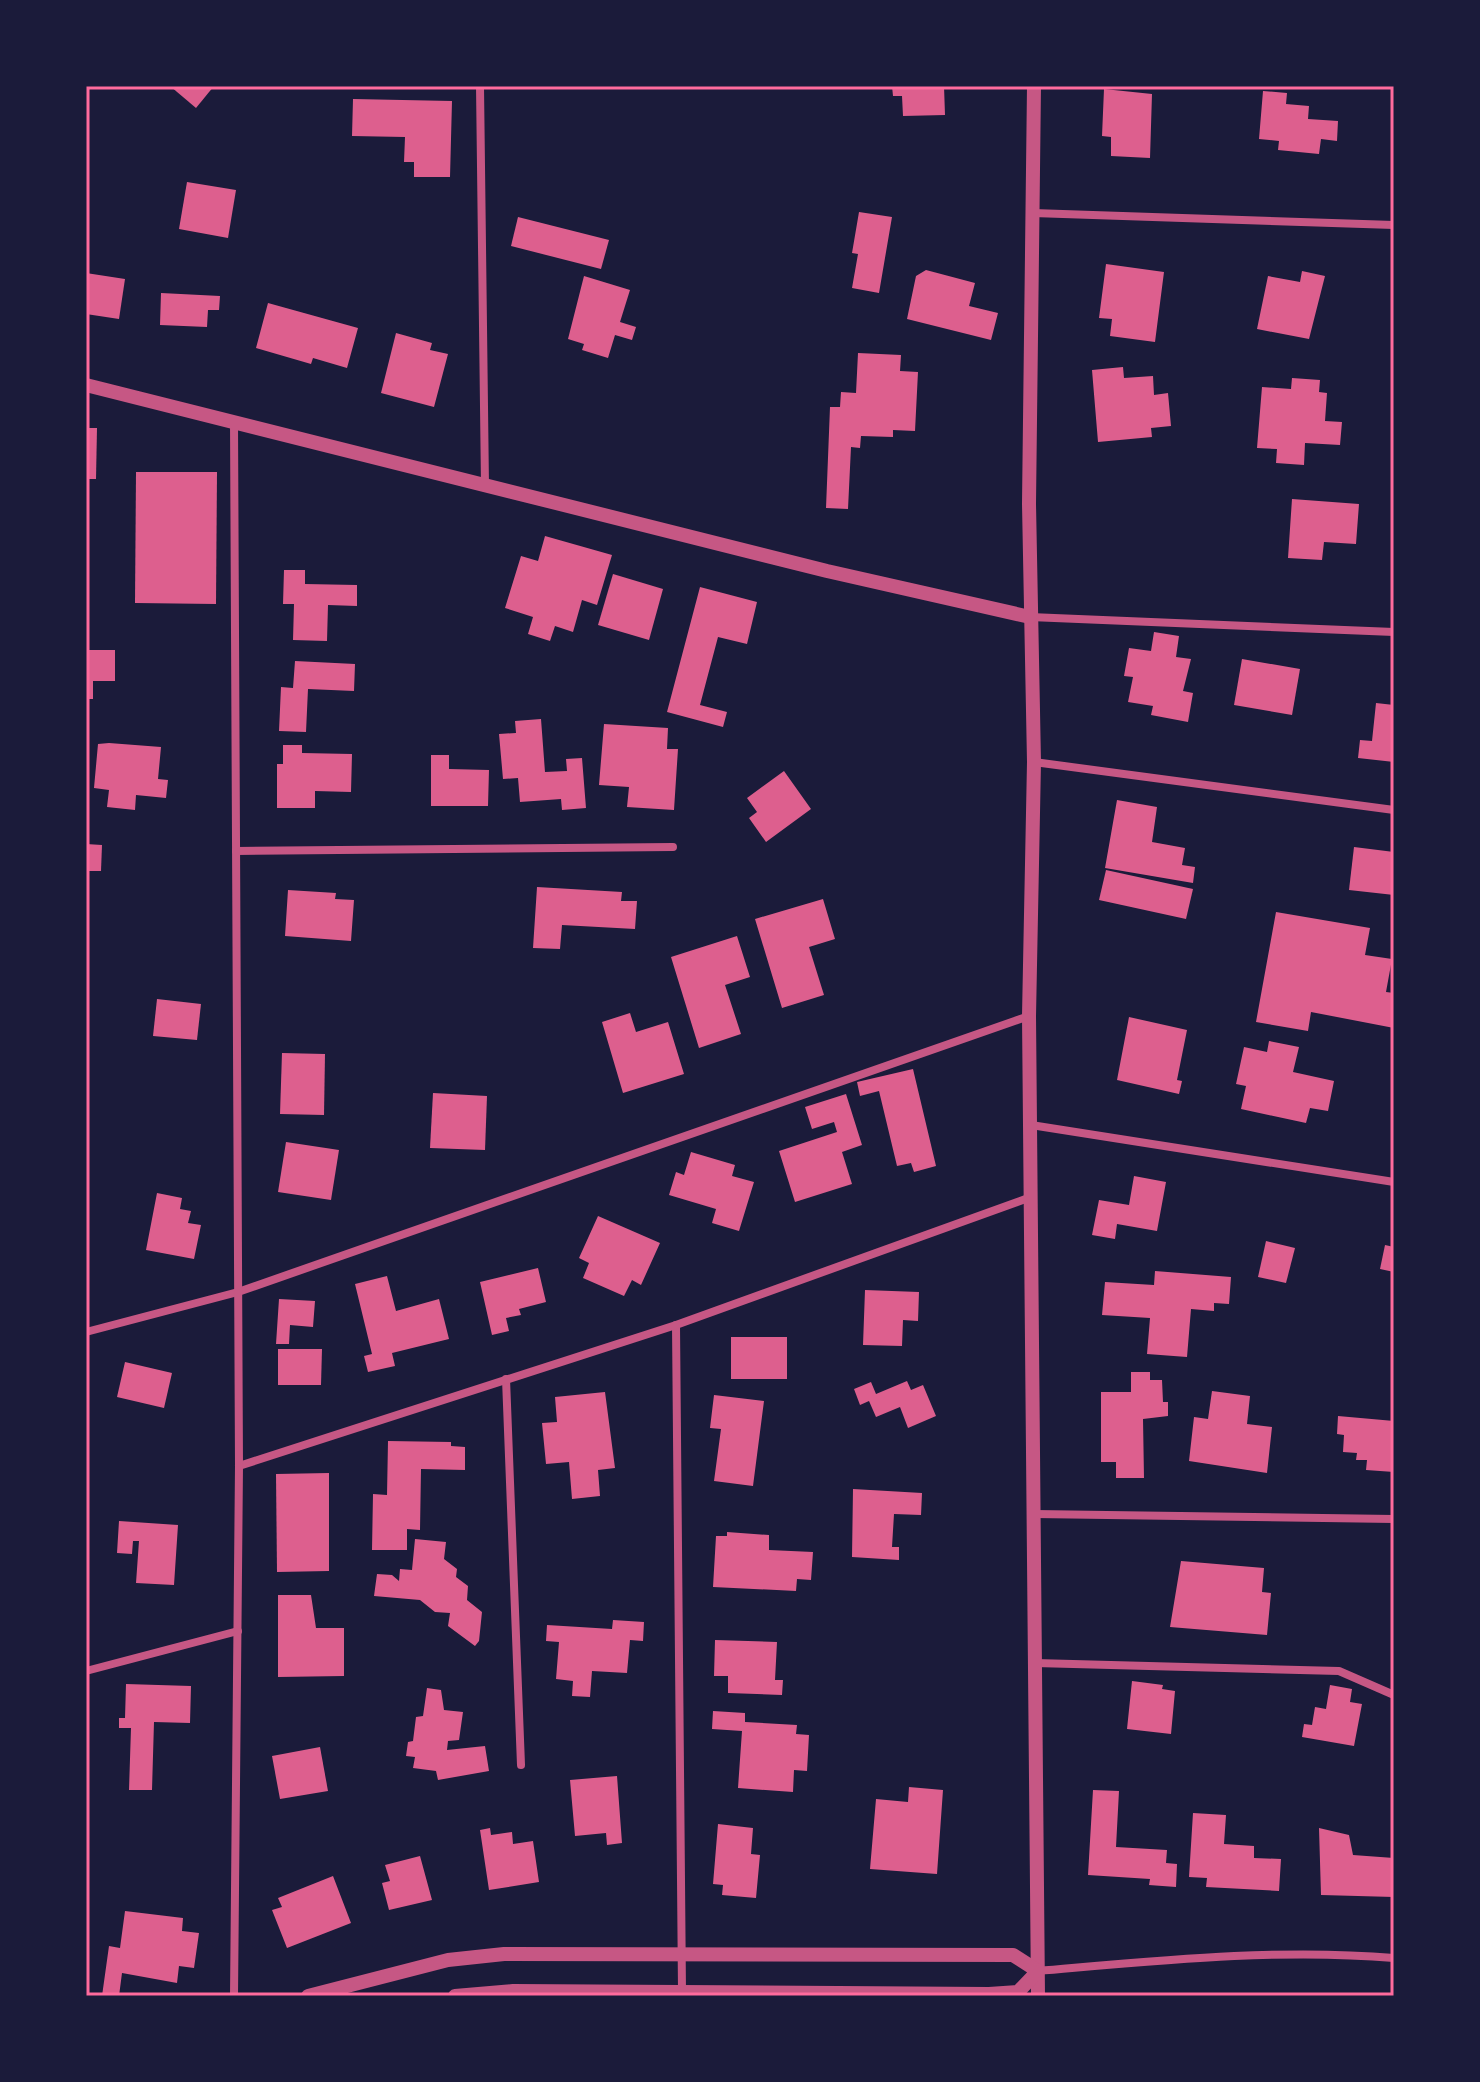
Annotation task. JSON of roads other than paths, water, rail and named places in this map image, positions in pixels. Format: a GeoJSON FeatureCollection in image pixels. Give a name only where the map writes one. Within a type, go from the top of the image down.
{"type":"FeatureCollection","features":[{"type":"Feature","properties":{"kind":"street"},"geometry":{"type":"LineString","coordinates":[[480,86],[485,486]]}},
{"type":"Feature","properties":{"kind":"street"},"geometry":{"type":"LineString","coordinates":[[1034,86],[1030,617],[1034,762],[1029,1016],[1038,1996]]}},
{"type":"Feature","properties":{"kind":"street"},"geometry":{"type":"LineString","coordinates":[[1033,213],[1394,225]]}},
{"type":"Feature","properties":{"kind":"street"},"geometry":{"type":"LineString","coordinates":[[86,385],[485,486],[1030,617],[1394,632]]}},
{"type":"Feature","properties":{"kind":"street"},"geometry":{"type":"LineString","coordinates":[[234,422],[239,1466],[234,1996]]}},
{"type":"Feature","properties":{"kind":"street"},"geometry":{"type":"LineString","coordinates":[[1034,762],[1394,810]]}},
{"type":"Feature","properties":{"kind":"street"},"geometry":{"type":"LineString","coordinates":[[236,851],[673,847]]}},
{"type":"Feature","properties":{"kind":"street"},"geometry":{"type":"LineString","coordinates":[[86,1332],[238,1292],[1029,1016]]}},
{"type":"Feature","properties":{"kind":"street"},"geometry":{"type":"LineString","coordinates":[[1031,1125],[1394,1182]]}},
{"type":"Feature","properties":{"kind":"street"},"geometry":{"type":"LineString","coordinates":[[239,1466],[676,1325],[1031,1197]]}},
{"type":"Feature","properties":{"kind":"street"},"geometry":{"type":"LineString","coordinates":[[676,1325],[682,1991]]}},
{"type":"Feature","properties":{"kind":"street"},"geometry":{"type":"LineString","coordinates":[[506,1379],[521,1765]]}},
{"type":"Feature","properties":{"kind":"street"},"geometry":{"type":"LineString","coordinates":[[1034,1514],[1394,1519]]}},
{"type":"Feature","properties":{"kind":"street"},"geometry":{"type":"LineString","coordinates":[[86,1671],[238,1631]]}},
{"type":"Feature","properties":{"kind":"street"},"geometry":{"type":"LineString","coordinates":[[1035,1663],[1339,1671],[1394,1695]]}},
{"type":"Feature","properties":{"kind":"street"},"geometry":{"type":"LineString","coordinates":[[308,1996],[478,1955],[1013,1955],[1038,1971],[1183,1959],[1394,1958]]}},
{"type":"Feature","properties":{"kind":"street"},"geometry":{"type":"LineString","coordinates":[[455,1996],[491,1991],[682,1991],[884,1996],[1018,1992],[1038,1971]]}}]}
